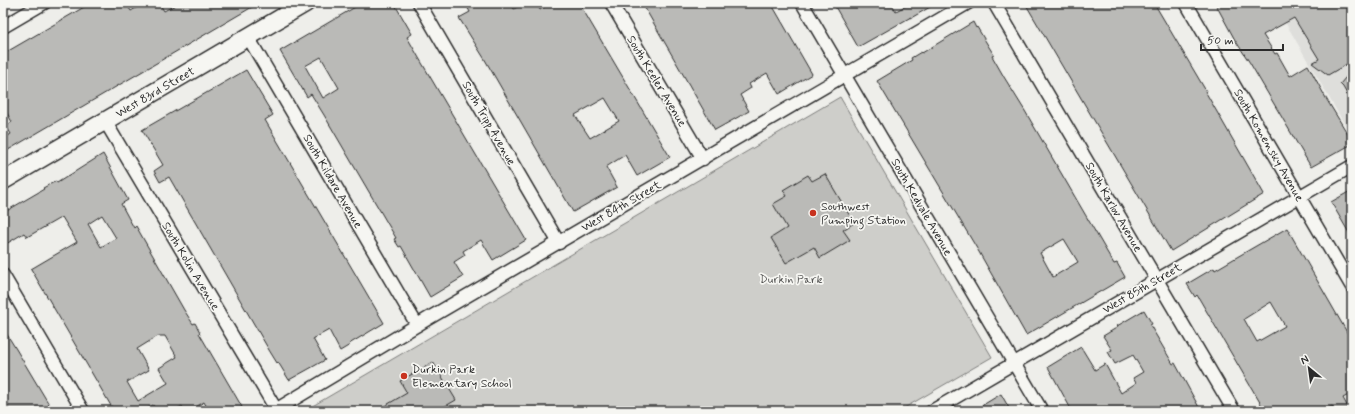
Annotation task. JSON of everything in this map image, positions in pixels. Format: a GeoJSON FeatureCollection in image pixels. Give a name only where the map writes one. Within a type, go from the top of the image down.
{"type":"FeatureCollection","features":[{"type":"Feature","properties":{"kind":"street"},"geometry":{"type":"LineString","coordinates":[[3,27],[44,3]]}},
{"type":"Feature","properties":{"kind":"street","name":"West 83rd Street"},"geometry":{"type":"LineString","coordinates":[[3,181],[306,3]]}},
{"type":"Feature","properties":{"kind":"street","name":"South Tripp Avenue"},"geometry":{"type":"LineString","coordinates":[[419,3],[559,243]]}},
{"type":"Feature","properties":{"kind":"street","name":"South Keeler Avenue"},"geometry":{"type":"LineString","coordinates":[[611,3],[703,159]]}},
{"type":"Feature","properties":{"kind":"street","name":"South Kedvale Avenue"},"geometry":{"type":"LineString","coordinates":[[802,3],[1042,411]]}},
{"type":"Feature","properties":{"kind":"street","name":"West 84th Street"},"geometry":{"type":"LineString","coordinates":[[276,411],[417,326],[968,3]]}},
{"type":"Feature","properties":{"kind":"street","name":"South Karlov Avenue"},"geometry":{"type":"LineString","coordinates":[[994,3],[1234,411]]}},
{"type":"Feature","properties":{"kind":"street","name":"South Komensky Avenue"},"geometry":{"type":"LineString","coordinates":[[1186,3],[1352,287]]}},
{"type":"Feature","properties":{"kind":"street","name":"South Kildare Avenue"},"geometry":{"type":"LineString","coordinates":[[248,37],[417,326]]}},
{"type":"Feature","properties":{"kind":"street","name":"South Kolin Avenue"},"geometry":{"type":"LineString","coordinates":[[105,121],[276,411]]}},
{"type":"Feature","properties":{"kind":"street","name":"West 85th Street"},"geometry":{"type":"LineString","coordinates":[[932,411],[1352,166]]}},
{"type":"Feature","properties":{"kind":"street"},"geometry":{"type":"LineString","coordinates":[[3,274],[84,411]]}},
{"type":"Feature","properties":{"kind":"shaded area"},"geometry":{"type":"Polygon","coordinates":[[[1274,3],[1349,3],[1352,8],[1352,137],[1274,3]]]}},
{"type":"Feature","properties":{"kind":"green space","name":"Durkin Park"},"geometry":{"type":"Polygon","coordinates":[[[840,97],[992,357],[899,411],[304,411],[840,97]]]}},
{"type":"Feature","properties":{"kind":"building"},"geometry":{"type":"Polygon","coordinates":[[[91,3],[126,3],[131,11],[144,3],[159,3],[164,11],[179,3],[259,3],[3,153],[3,139],[11,134],[6,126],[12,122],[3,106],[3,86],[6,84],[3,78],[3,54],[91,3]]]}},
{"type":"Feature","properties":{"kind":"building"},"geometry":{"type":"Polygon","coordinates":[[[362,3],[394,3],[412,34],[407,37],[526,240],[493,260],[481,240],[463,251],[465,255],[454,262],[463,277],[430,297],[401,246],[399,247],[394,239],[396,238],[324,115],[311,94],[307,97],[280,51],[362,3]],[[321,57],[305,66],[323,98],[339,88],[321,57]]]}},
{"type":"Feature","properties":{"kind":"building"},"geometry":{"type":"Polygon","coordinates":[[[465,3],[510,3],[514,9],[524,3],[536,3],[540,10],[551,3],[579,3],[670,157],[637,176],[625,155],[606,167],[617,187],[573,212],[484,58],[459,18],[470,12],[465,3]],[[605,98],[575,115],[590,138],[619,121],[605,98]]]}},
{"type":"Feature","properties":{"kind":"building"},"geometry":{"type":"Polygon","coordinates":[[[642,3],[771,3],[812,74],[779,94],[767,73],[749,84],[751,88],[740,95],[749,111],[715,130],[642,3]]]}},
{"type":"Feature","properties":{"kind":"building"},"geometry":{"type":"Polygon","coordinates":[[[833,3],[891,3],[896,11],[911,3],[937,3],[858,47],[833,3]]]}},
{"type":"Feature","properties":{"kind":"building"},"geometry":{"type":"Polygon","coordinates":[[[1025,3],[1154,3],[1264,194],[1171,251],[1025,3]]]}},
{"type":"Feature","properties":{"kind":"building"},"geometry":{"type":"Polygon","coordinates":[[[1215,3],[1348,3],[1352,9],[1352,61],[1328,75],[1312,63],[1319,59],[1294,18],[1263,35],[1275,54],[1277,53],[1290,76],[1308,65],[1352,141],[1352,144],[1311,167],[1235,40],[1215,3]]]}},
{"type":"Feature","properties":{"kind":"building"},"geometry":{"type":"Polygon","coordinates":[[[973,22],[994,55],[992,56],[1004,77],[1114,264],[1117,263],[1125,277],[1026,335],[979,252],[877,81],[912,60],[911,58],[921,52],[922,53],[973,22]],[[1064,239],[1040,253],[1053,277],[1078,262],[1064,239]]]}},
{"type":"Feature","properties":{"kind":"building"},"geometry":{"type":"Polygon","coordinates":[[[246,70],[273,115],[265,120],[384,323],[340,351],[329,330],[313,339],[325,360],[289,380],[269,350],[169,177],[160,182],[154,171],[163,165],[142,130],[246,70]]]}},
{"type":"Feature","properties":{"kind":"building"},"geometry":{"type":"Polygon","coordinates":[[[1352,70],[1352,103],[1340,84],[1352,70]]]}},
{"type":"Feature","properties":{"kind":"building"},"geometry":{"type":"Polygon","coordinates":[[[103,154],[128,200],[121,204],[134,228],[136,226],[184,310],[193,324],[195,323],[200,332],[199,333],[242,407],[235,411],[209,411],[204,402],[189,411],[185,411],[182,406],[173,411],[157,411],[153,405],[143,411],[114,411],[31,269],[77,242],[62,217],[27,237],[24,233],[6,244],[3,238],[3,213],[44,189],[43,188],[56,181],[57,183],[103,154]],[[102,215],[88,224],[101,247],[116,238],[102,215]],[[158,336],[137,349],[149,370],[127,382],[138,401],[168,383],[159,368],[177,357],[165,336],[158,336]]]}},
{"type":"Feature","properties":{"kind":"building","name":"Southwest Pumping Station"},"geometry":{"type":"Polygon","coordinates":[[[825,174],[854,223],[843,230],[850,240],[820,258],[814,247],[786,263],[771,238],[787,228],[773,204],[787,196],[783,190],[808,175],[812,181],[825,174]]]}},
{"type":"Feature","properties":{"kind":"building"},"geometry":{"type":"Polygon","coordinates":[[[1352,190],[1352,238],[1331,202],[1352,190]]]}},
{"type":"Feature","properties":{"kind":"building"},"geometry":{"type":"Polygon","coordinates":[[[1287,228],[1352,341],[1352,393],[1343,398],[1350,411],[1335,411],[1332,406],[1323,411],[1265,411],[1197,295],[1195,297],[1187,284],[1214,268],[1215,270],[1287,228]],[[1271,302],[1244,319],[1257,342],[1285,326],[1271,302]]]}},
{"type":"Feature","properties":{"kind":"building"},"geometry":{"type":"Polygon","coordinates":[[[1144,310],[1152,324],[1150,325],[1173,364],[1175,363],[1201,411],[1072,411],[1048,367],[1081,347],[1095,370],[1105,364],[1121,393],[1136,383],[1133,378],[1143,372],[1133,355],[1115,364],[1108,352],[1112,350],[1103,336],[1144,310]]]}},
{"type":"Feature","properties":{"kind":"building"},"geometry":{"type":"Polygon","coordinates":[[[3,328],[16,349],[53,411],[3,411],[3,328]]]}},
{"type":"Feature","properties":{"kind":"building"},"geometry":{"type":"Polygon","coordinates":[[[433,362],[456,400],[437,411],[376,411],[407,393],[400,381],[433,362]]]}},
{"type":"Feature","properties":{"kind":"building"},"geometry":{"type":"Polygon","coordinates":[[[1001,394],[1009,408],[1005,411],[973,411],[1001,394]]]}},
{"type":"Feature","properties":{"kind":"place","name":"Southwest Pumping Station"},"geometry":{"type":"Point","coordinates":[813,213]}},
{"type":"Feature","properties":{"kind":"place","name":"Durkin Park Elementary School"},"geometry":{"type":"Point","coordinates":[404,376]}}]}
